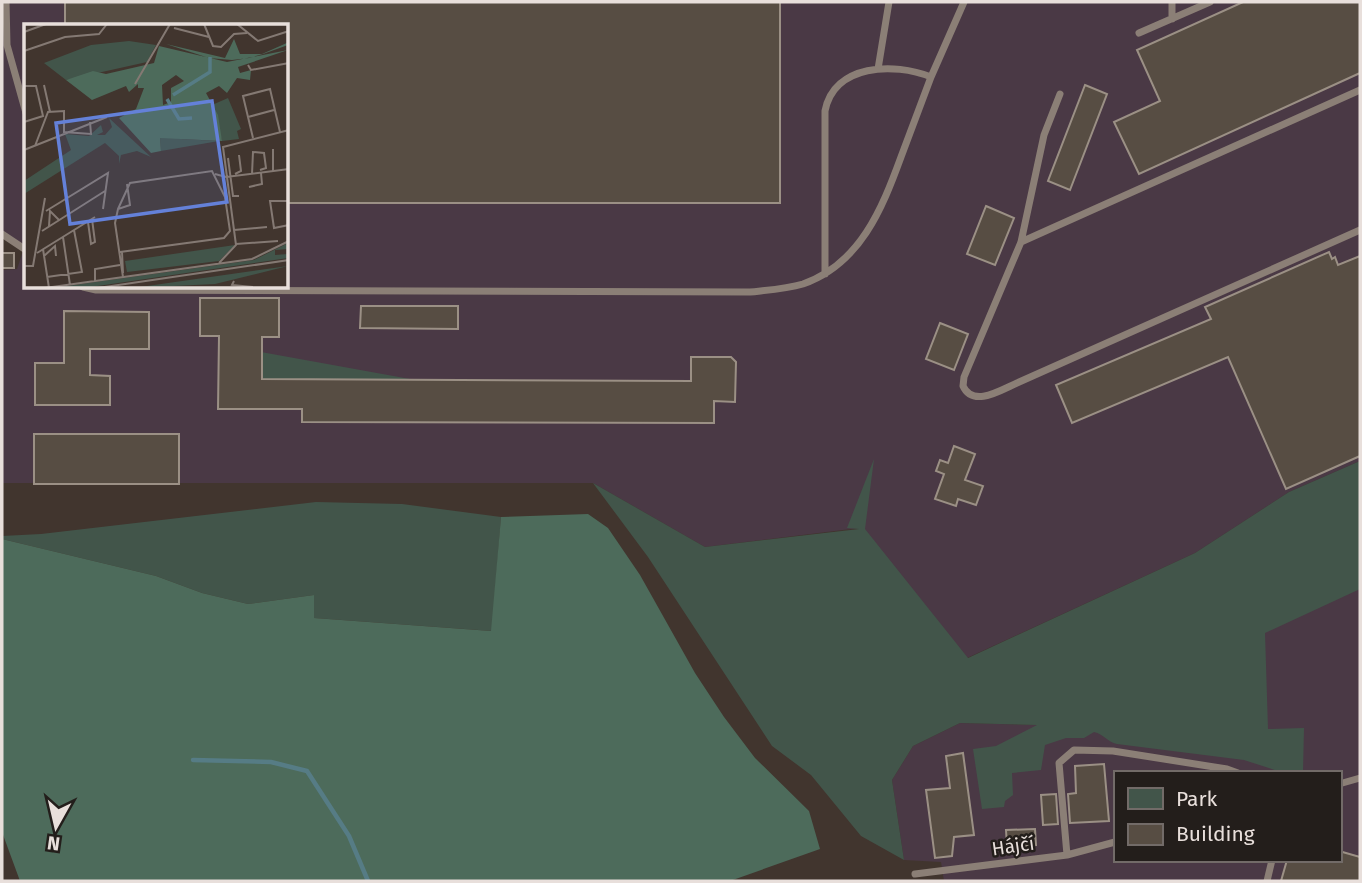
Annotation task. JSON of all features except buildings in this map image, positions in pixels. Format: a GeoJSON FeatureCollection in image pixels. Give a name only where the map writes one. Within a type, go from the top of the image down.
{"type":"FeatureCollection","features":[{"type":"Feature","properties":{"kind":"lane"},"geometry":{"type":"LineString","coordinates":[[5,2],[8,44],[24,105]]}},
{"type":"Feature","properties":{"kind":"lane"},"geometry":{"type":"LineString","coordinates":[[878,69],[889,2]]}},
{"type":"Feature","properties":{"kind":"lane"},"geometry":{"type":"LineString","coordinates":[[92,289],[750,292],[803,284],[825,274],[858,245],[883,206],[931,77],[964,2]]}},
{"type":"Feature","properties":{"kind":"lane"},"geometry":{"type":"LineString","coordinates":[[1172,2],[1172,19]]}},
{"type":"Feature","properties":{"kind":"lane"},"geometry":{"type":"LineString","coordinates":[[1139,33],[1210,2]]}},
{"type":"Feature","properties":{"kind":"lane"},"geometry":{"type":"LineString","coordinates":[[825,274],[825,111],[828,98],[835,87],[849,78],[878,69],[909,69],[931,77]]}},
{"type":"Feature","properties":{"kind":"lane"},"geometry":{"type":"LineString","coordinates":[[1021,242],[1360,90]]}},
{"type":"Feature","properties":{"kind":"lane"},"geometry":{"type":"LineString","coordinates":[[1060,94],[1042,142],[1021,242],[964,377],[963,386],[971,396],[985,396],[1017,383],[1360,230]]}},
{"type":"Feature","properties":{"kind":"lane"},"geometry":{"type":"LineString","coordinates":[[2,234],[24,249]]}},
{"type":"Feature","properties":{"kind":"lane"},"geometry":{"type":"LineString","coordinates":[[1067,855],[1059,763],[1074,750],[1113,751],[1232,771]]}},
{"type":"Feature","properties":{"kind":"lane"},"geometry":{"type":"LineString","coordinates":[[1341,783],[1360,778]]}},
{"type":"Feature","properties":{"kind":"lane","name":"Hájčí"},"geometry":{"type":"LineString","coordinates":[[915,874],[1067,855],[1114,842]]}},
{"type":"Feature","properties":{"kind":"lane"},"geometry":{"type":"LineString","coordinates":[[1267,881],[1272,862]]}},
{"type":"Feature","properties":{"kind":"shaded area"},"geometry":{"type":"Polygon","coordinates":[[[2,2],[1360,2],[1360,461],[1289,492],[1195,553],[967,658],[859,528],[705,547],[593,483],[2,483],[2,270],[17,269],[24,248],[24,289],[289,289],[289,24],[24,24],[24,244],[2,232],[2,2]]]}},
{"type":"Feature","properties":{"kind":"shaded area"},"geometry":{"type":"Polygon","coordinates":[[[1360,585],[1360,881],[944,881],[941,862],[904,860],[892,780],[913,746],[960,723],[1038,725],[1360,585]]]}},
{"type":"Feature","properties":{"kind":"green space"},"geometry":{"type":"Polygon","coordinates":[[[261,352],[410,379],[261,379],[261,352]]]}},
{"type":"Feature","properties":{"kind":"green space"},"geometry":{"type":"Polygon","coordinates":[[[874,459],[865,529],[968,658],[1195,553],[1289,492],[1360,461],[1360,589],[1265,633],[1268,729],[1304,728],[1303,771],[1278,771],[1244,760],[1117,744],[1094,732],[1084,738],[1066,738],[1045,745],[1041,770],[1012,773],[1013,795],[1005,801],[1004,807],[982,809],[973,749],[996,746],[1037,725],[960,723],[913,746],[892,780],[904,860],[861,836],[811,775],[772,746],[648,557],[593,483],[705,547],[859,529],[847,528],[874,459]]]}},
{"type":"Feature","properties":{"kind":"green space"},"geometry":{"type":"Polygon","coordinates":[[[316,502],[402,504],[501,517],[492,631],[314,618],[314,595],[248,604],[202,593],[156,576],[2,539],[2,536],[41,534],[316,502]]]}},
{"type":"Feature","properties":{"kind":"green space"},"geometry":{"type":"Polygon","coordinates":[[[588,514],[608,528],[640,575],[695,673],[724,717],[755,758],[809,811],[820,849],[730,881],[20,881],[2,832],[2,539],[156,576],[202,593],[248,604],[314,595],[314,618],[491,631],[501,517],[588,514]]]}},
{"type":"Feature","properties":{"kind":"waterway"},"geometry":{"type":"LineString","coordinates":[[193,760],[271,762],[307,771],[349,836],[368,881]]}}]}
